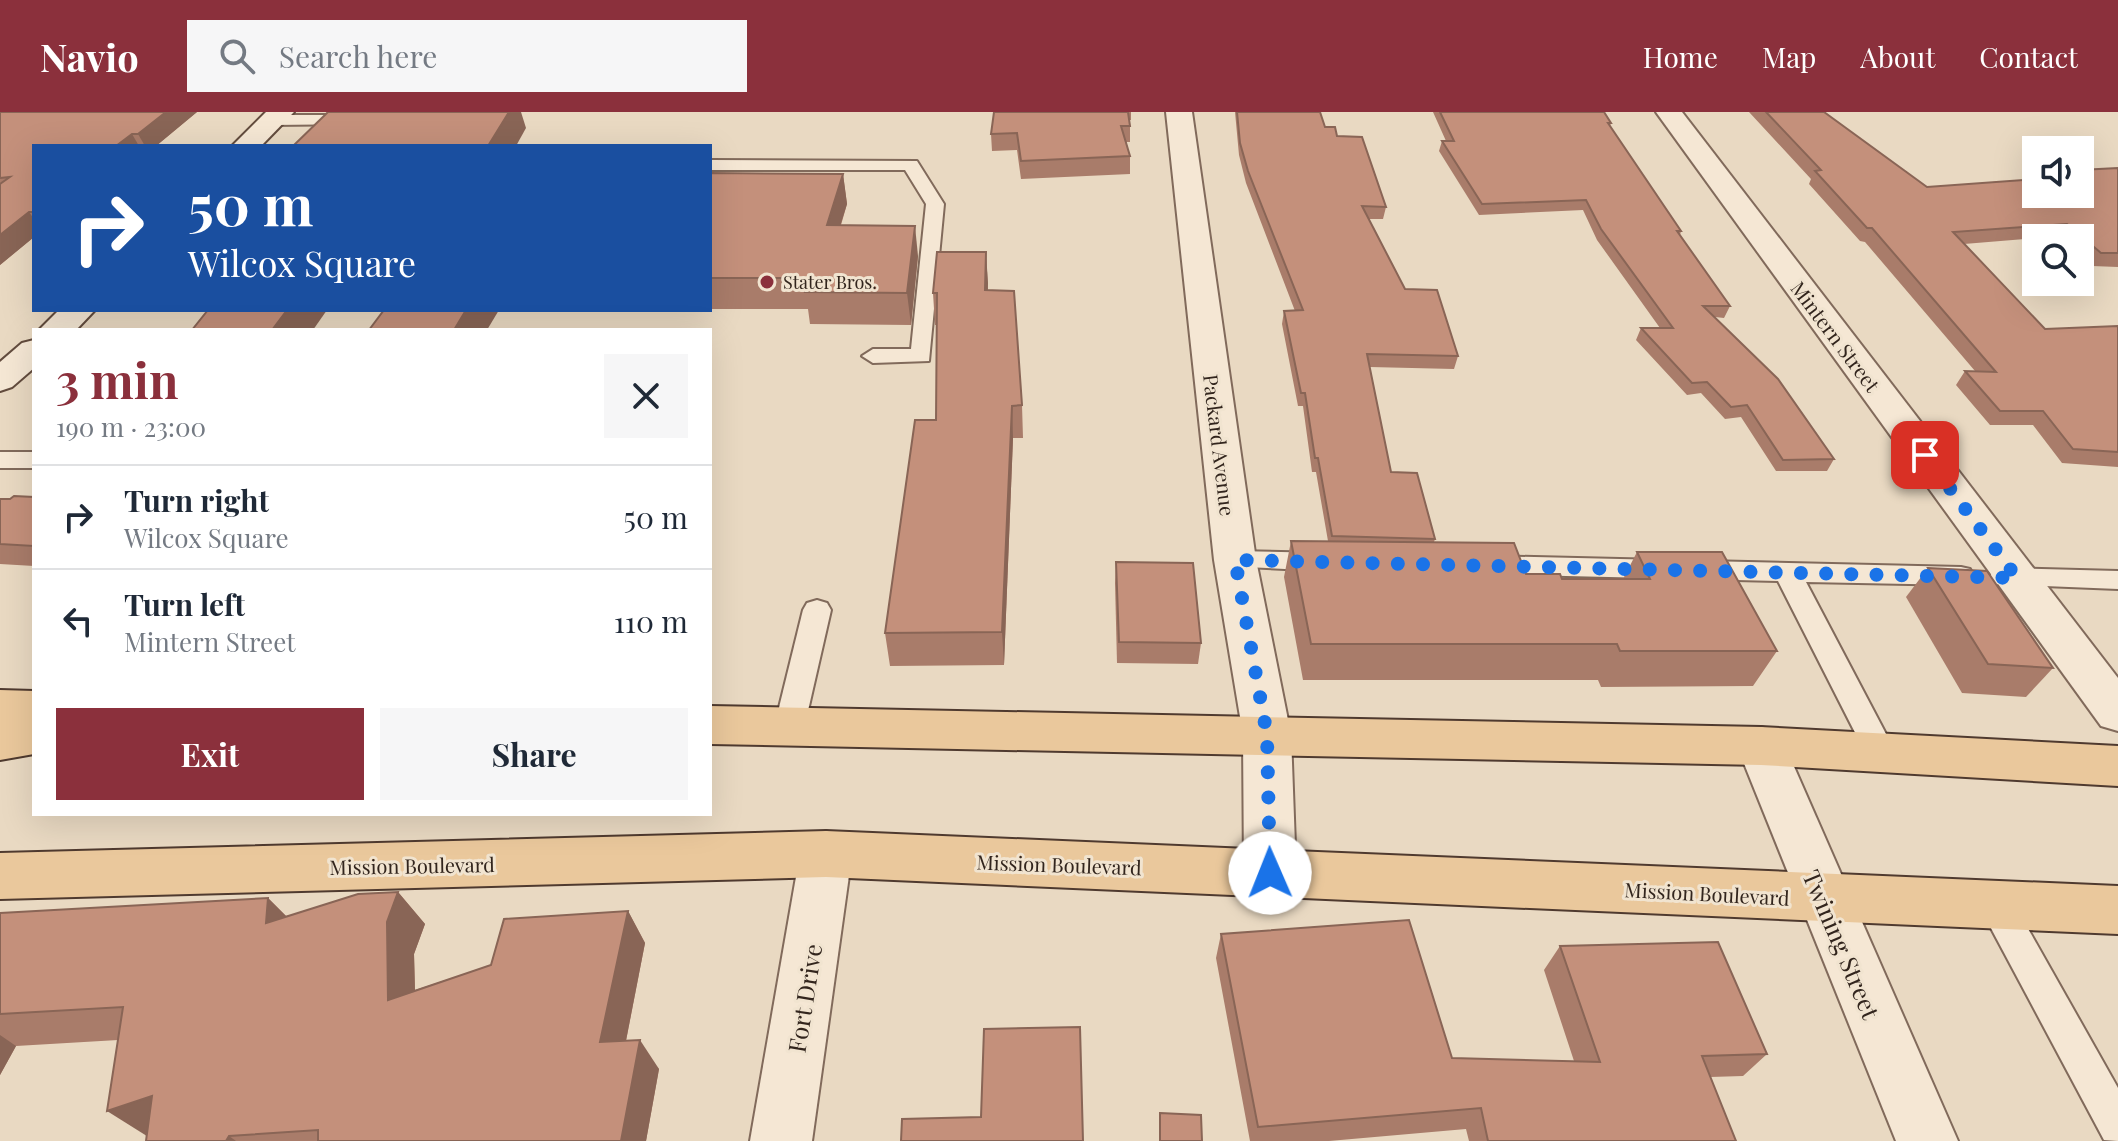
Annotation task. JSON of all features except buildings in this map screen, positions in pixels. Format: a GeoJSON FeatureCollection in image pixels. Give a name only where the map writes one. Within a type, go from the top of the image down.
{"type":"FeatureCollection","features":[{"type":"Feature","properties":{"kind":"main road"},"geometry":{"type":"LineString","coordinates":[[0,708],[32,709]]}},
{"type":"Feature","properties":{"kind":"main road"},"geometry":{"type":"LineString","coordinates":[[712,725],[1761,746],[2118,766]]}},
{"type":"Feature","properties":{"kind":"main road"},"geometry":{"type":"LineString","coordinates":[[0,741],[32,735]]}},
{"type":"Feature","properties":{"kind":"main road","name":"Mission Boulevard"},"geometry":{"type":"LineString","coordinates":[[0,876],[826,854],[2118,910]]}},
{"type":"Feature","properties":{"kind":"street","name":"Packard Avenue"},"geometry":{"type":"LineString","coordinates":[[1179,112],[1235,560],[1267,735],[1270,873]]}},
{"type":"Feature","properties":{"kind":"street","name":"Mintern Street"},"geometry":{"type":"LineString","coordinates":[[1669,112],[2118,713]]}},
{"type":"Feature","properties":{"kind":"street"},"geometry":{"type":"LineString","coordinates":[[248,144],[276,116]]}},
{"type":"Feature","properties":{"kind":"street"},"geometry":{"type":"LineString","coordinates":[[58,328],[77,312]]}},
{"type":"Feature","properties":{"kind":"street"},"geometry":{"type":"LineString","coordinates":[[0,380],[32,352]]}},
{"type":"Feature","properties":{"kind":"street","name":"Twining Street"},"geometry":{"type":"LineString","coordinates":[[1761,746],[1822,898],[1927,1141]]}},
{"type":"Feature","properties":{"kind":"street","name":"Fort Drive"},"geometry":{"type":"LineString","coordinates":[[781,1141],[826,854]]}},
{"type":"Feature","properties":{"kind":"lane"},"geometry":{"type":"LineString","coordinates":[[276,116],[378,120]]}},
{"type":"Feature","properties":{"kind":"lane"},"geometry":{"type":"LineString","coordinates":[[712,165],[911,165],[935,204],[921,356],[873,356]]}},
{"type":"Feature","properties":{"kind":"lane"},"geometry":{"type":"LineString","coordinates":[[0,460],[32,460]]}},
{"type":"Feature","properties":{"kind":"lane"},"geometry":{"type":"LineString","coordinates":[[1235,560],[1345,562]]}},
{"type":"Feature","properties":{"kind":"lane"},"geometry":{"type":"LineString","coordinates":[[1456,565],[2118,580]]}},
{"type":"Feature","properties":{"kind":"lane"},"geometry":{"type":"LineString","coordinates":[[1787,572],[1881,753]]}},
{"type":"Feature","properties":{"kind":"lane"},"geometry":{"type":"LineString","coordinates":[[789,728],[817,610]]}},
{"type":"Feature","properties":{"kind":"lane"},"geometry":{"type":"LineString","coordinates":[[1997,906],[2118,1126]]}},
{"type":"Feature","properties":{"kind":"place","name":"Stater Bros."},"geometry":{"type":"Point","coordinates":[767,282]}},
{"type":"Feature","properties":{"kind":"route"},"geometry":{"type":"LineString","coordinates":[[1270,873],[1267,735],[1235,560],[2017,578],[1925,455]]}}]}
